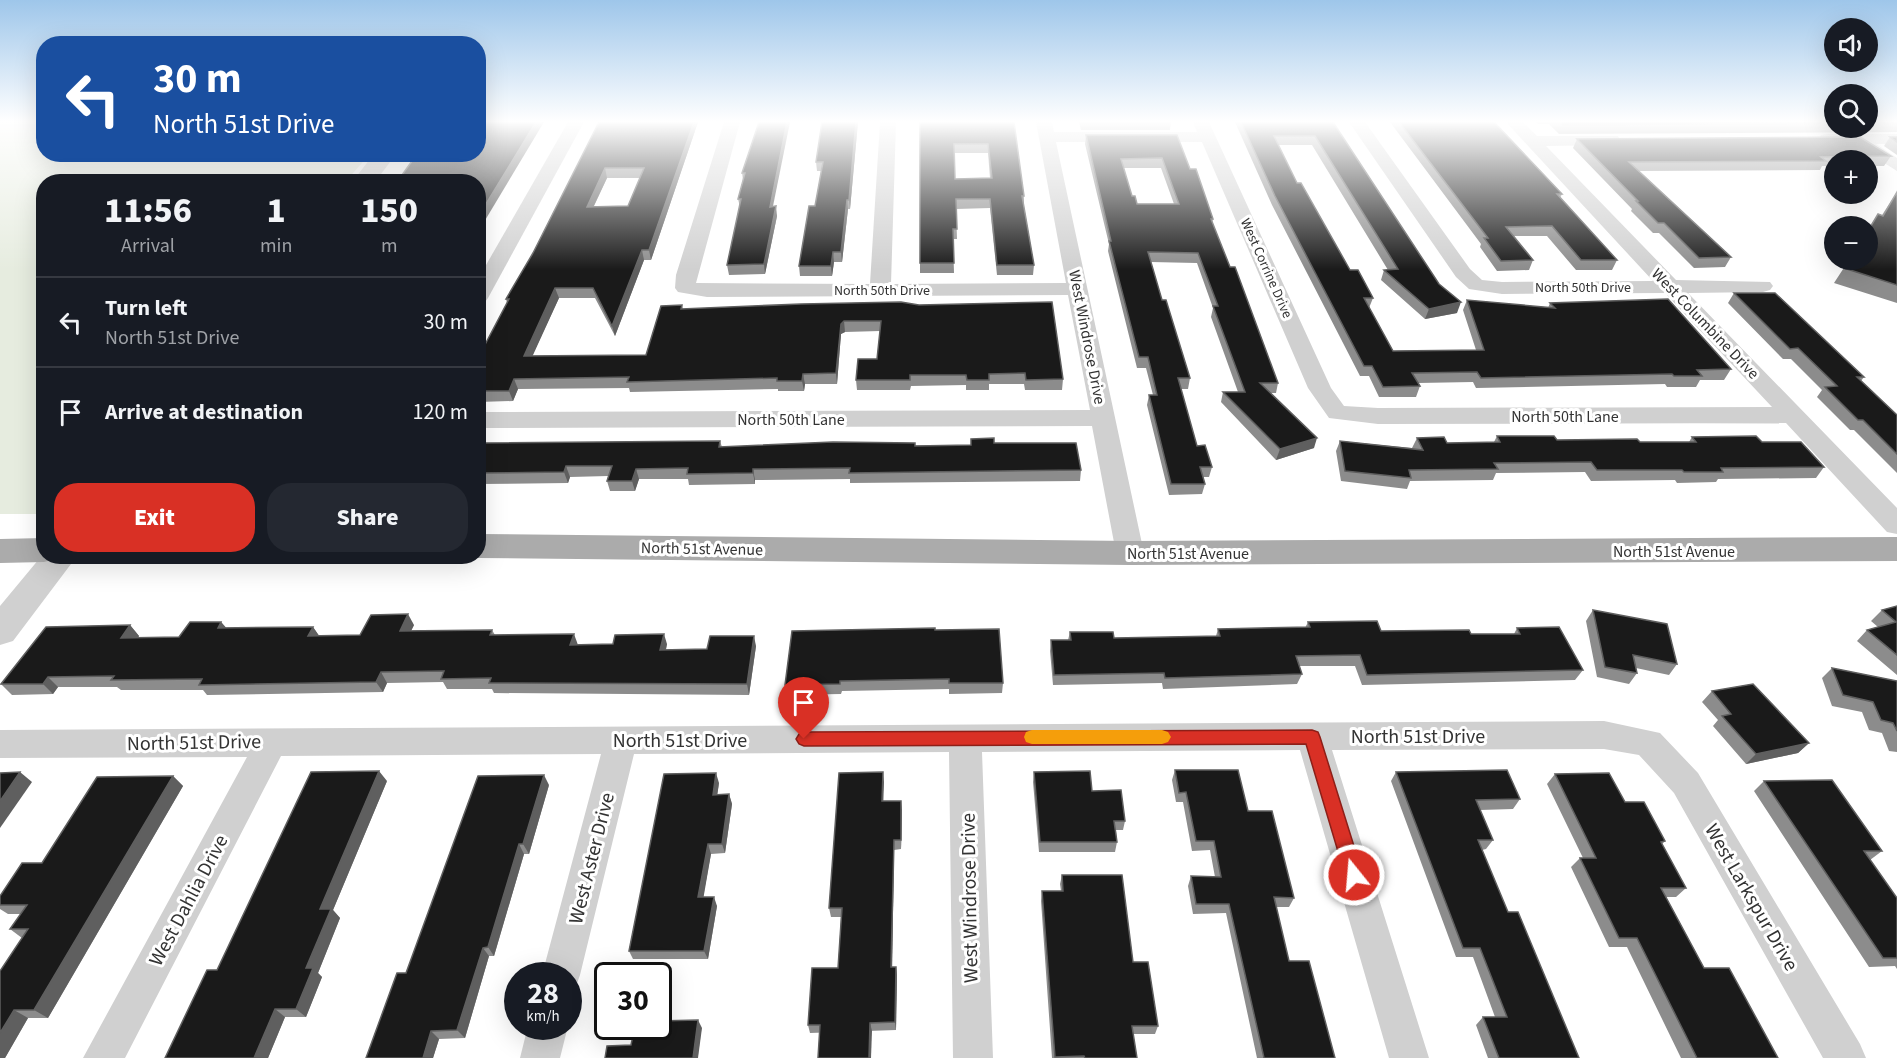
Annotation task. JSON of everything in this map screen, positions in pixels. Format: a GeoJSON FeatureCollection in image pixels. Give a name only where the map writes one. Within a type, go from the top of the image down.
{"type":"FeatureCollection","features":[{"type":"Feature","properties":{"kind":"main road","name":"North 51st Avenue"},"geometry":{"type":"LineString","coordinates":[[486,546],[1130,553],[1897,549]]}},
{"type":"Feature","properties":{"kind":"main road"},"geometry":{"type":"LineString","coordinates":[[0,551],[36,550]]}},
{"type":"Feature","properties":{"kind":"street"},"geometry":{"type":"LineString","coordinates":[[486,284],[549,171]]}},
{"type":"Feature","properties":{"kind":"street","name":"North 50th Drive"},"geometry":{"type":"LineString","coordinates":[[717,171],[686,275],[685,288],[707,291],[1078,289]]}},
{"type":"Feature","properties":{"kind":"street"},"geometry":{"type":"LineString","coordinates":[[880,290],[886,171]]}},
{"type":"Feature","properties":{"kind":"street","name":"West Windrose Drive"},"geometry":{"type":"LineString","coordinates":[[1054,171],[1130,553]]}},
{"type":"Feature","properties":{"kind":"street","name":"West Corrine Drive"},"geometry":{"type":"LineString","coordinates":[[1224,171],[1320,388],[1337,413]]}},
{"type":"Feature","properties":{"kind":"street","name":"North 50th Drive"},"geometry":{"type":"LineString","coordinates":[[1392,171],[1463,273],[1476,285],[1502,288],[1762,286]]}},
{"type":"Feature","properties":{"kind":"street","name":"West Columbine Drive"},"geometry":{"type":"LineString","coordinates":[[1561,171],[1897,525]]}},
{"type":"Feature","properties":{"kind":"street","name":"North 50th Lane"},"geometry":{"type":"LineString","coordinates":[[1337,413],[1378,416],[1793,415]]}},
{"type":"Feature","properties":{"kind":"street","name":"North 50th Lane"},"geometry":{"type":"LineString","coordinates":[[486,420],[1104,418]]}},
{"type":"Feature","properties":{"kind":"street"},"geometry":{"type":"LineString","coordinates":[[0,631],[54,564]]}},
{"type":"Feature","properties":{"kind":"street","name":"North 51st Drive"},"geometry":{"type":"LineString","coordinates":[[0,744],[1604,735],[1648,743]]}},
{"type":"Feature","properties":{"kind":"street"},"geometry":{"type":"LineString","coordinates":[[1312,737],[1409,1058]]}},
{"type":"Feature","properties":{"kind":"street","name":"West Windrose Drive"},"geometry":{"type":"LineString","coordinates":[[965,738],[973,1058]]}},
{"type":"Feature","properties":{"kind":"street","name":"West Aster Drive"},"geometry":{"type":"LineString","coordinates":[[564,962],[621,740]]}},
{"type":"Feature","properties":{"kind":"street","name":"West Dahlia Drive"},"geometry":{"type":"LineString","coordinates":[[103,1058],[272,741]]}},
{"type":"Feature","properties":{"kind":"street","name":"West Larkspur Drive"},"geometry":{"type":"LineString","coordinates":[[1648,743],[1686,783],[1846,1058]]}},
{"type":"Feature","properties":{"kind":"street"},"geometry":{"type":"LineString","coordinates":[[540,1058],[544,1040]]}},
{"type":"Feature","properties":{"kind":"shaded area"},"geometry":{"type":"Polygon","coordinates":[[[0,171],[355,171],[352,174],[36,174],[36,514],[0,514],[0,171]]]}},
{"type":"Feature","properties":{"kind":"building"},"geometry":{"type":"Polygon","coordinates":[[[405,171],[506,171],[486,204],[486,174],[403,174],[405,171]]]}},
{"type":"Feature","properties":{"kind":"building"},"geometry":{"type":"Polygon","coordinates":[[[574,171],[603,171],[587,207],[628,206],[643,171],[677,171],[649,250],[642,250],[612,326],[593,288],[555,288],[524,356],[646,355],[661,306],[682,305],[681,309],[901,302],[919,305],[1052,302],[1063,379],[1026,380],[1025,373],[989,374],[989,380],[967,380],[966,375],[910,375],[910,380],[856,380],[858,359],[877,359],[881,321],[844,321],[841,324],[836,373],[803,374],[802,381],[777,381],[777,378],[627,382],[629,377],[514,379],[509,391],[486,391],[486,343],[509,299],[506,299],[533,253],[574,171]]]}},
{"type":"Feature","properties":{"kind":"building"},"geometry":{"type":"Polygon","coordinates":[[[777,171],[770,207],[776,206],[764,264],[727,265],[741,199],[738,199],[745,173],[742,173],[777,171]]]}},
{"type":"Feature","properties":{"kind":"building"},"geometry":{"type":"Polygon","coordinates":[[[821,171],[852,171],[841,252],[833,252],[831,266],[799,266],[809,206],[815,206],[821,171]]]}},
{"type":"Feature","properties":{"kind":"building"},"geometry":{"type":"Polygon","coordinates":[[[920,171],[955,171],[955,179],[992,178],[991,171],[1021,171],[1024,196],[1022,196],[1034,265],[997,265],[990,199],[956,199],[957,229],[953,229],[954,263],[920,263],[920,171]]]}},
{"type":"Feature","properties":{"kind":"building"},"geometry":{"type":"Polygon","coordinates":[[[1095,171],[1125,171],[1132,196],[1135,196],[1137,204],[1179,204],[1167,171],[1197,171],[1213,219],[1211,219],[1230,267],[1235,267],[1278,383],[1260,383],[1317,438],[1280,449],[1223,392],[1245,392],[1213,306],[1218,306],[1198,253],[1148,252],[1162,300],[1166,300],[1190,378],[1178,378],[1197,446],[1205,445],[1212,467],[1200,467],[1205,484],[1171,484],[1149,395],[1157,395],[1148,357],[1139,357],[1109,241],[1111,241],[1095,171]]]}},
{"type":"Feature","properties":{"kind":"building"},"geometry":{"type":"Polygon","coordinates":[[[1264,171],[1291,171],[1297,183],[1301,183],[1350,270],[1358,270],[1373,298],[1364,298],[1393,351],[1484,350],[1467,300],[1555,308],[1550,303],[1668,299],[1731,369],[1697,370],[1702,376],[1674,376],[1672,374],[1481,378],[1477,372],[1412,373],[1420,386],[1383,387],[1372,366],[1364,366],[1264,171]]]}},
{"type":"Feature","properties":{"kind":"building"},"geometry":{"type":"Polygon","coordinates":[[[1337,171],[1365,171],[1439,284],[1461,302],[1429,309],[1384,270],[1398,269],[1337,171]]]}},
{"type":"Feature","properties":{"kind":"building"},"geometry":{"type":"Polygon","coordinates":[[[1437,171],[1541,171],[1562,194],[1557,194],[1617,260],[1581,260],[1552,226],[1506,227],[1533,260],[1501,261],[1484,238],[1488,238],[1437,171]]]}},
{"type":"Feature","properties":{"kind":"building"},"geometry":{"type":"Polygon","coordinates":[[[1609,171],[1639,171],[1731,257],[1699,258],[1664,223],[1658,223],[1636,201],[1638,201],[1609,171]]]}},
{"type":"Feature","properties":{"kind":"building"},"geometry":{"type":"Polygon","coordinates":[[[1897,192],[1897,285],[1850,270],[1878,270],[1877,216],[1878,214],[1883,216],[1897,192]]]}},
{"type":"Feature","properties":{"kind":"building"},"geometry":{"type":"Polygon","coordinates":[[[1734,293],[1775,293],[1864,377],[1857,377],[1897,415],[1897,454],[1825,387],[1837,386],[1798,348],[1790,349],[1734,293]]]}},
{"type":"Feature","properties":{"kind":"building"},"geometry":{"type":"Polygon","coordinates":[[[1497,436],[1554,436],[1557,440],[1637,439],[1640,442],[1696,442],[1692,437],[1756,436],[1762,442],[1801,442],[1824,467],[1721,468],[1723,472],[1684,472],[1682,470],[1597,470],[1591,462],[1494,463],[1498,469],[1409,470],[1411,478],[1345,471],[1340,441],[1423,450],[1417,438],[1444,437],[1447,443],[1500,442],[1497,436]]]}},
{"type":"Feature","properties":{"kind":"building"},"geometry":{"type":"Polygon","coordinates":[[[994,438],[994,443],[1076,443],[1081,470],[849,473],[850,468],[753,469],[753,473],[687,474],[688,468],[636,469],[632,481],[607,481],[612,466],[566,466],[564,472],[486,473],[486,443],[720,441],[719,447],[833,442],[915,443],[915,446],[971,445],[971,439],[994,438]]]}},
{"type":"Feature","properties":{"kind":"building"},"geometry":{"type":"Polygon","coordinates":[[[1897,606],[1897,655],[1867,630],[1896,622],[1882,610],[1897,606]]]}},
{"type":"Feature","properties":{"kind":"building"},"geometry":{"type":"Polygon","coordinates":[[[1593,610],[1667,624],[1677,664],[1633,655],[1637,673],[1605,667],[1593,610]]]}},
{"type":"Feature","properties":{"kind":"building"},"geometry":{"type":"Polygon","coordinates":[[[408,614],[400,631],[492,630],[490,635],[574,634],[570,645],[613,644],[615,635],[664,634],[660,650],[707,649],[710,636],[754,636],[747,684],[489,683],[491,678],[441,679],[444,671],[381,672],[376,682],[199,685],[202,679],[111,680],[114,676],[48,677],[43,684],[1,684],[46,627],[130,625],[121,638],[179,637],[190,622],[221,622],[218,628],[313,627],[308,636],[360,635],[371,615],[408,614]]]}},
{"type":"Feature","properties":{"kind":"building"},"geometry":{"type":"Polygon","coordinates":[[[1377,621],[1381,631],[1469,630],[1471,634],[1520,634],[1517,628],[1559,627],[1583,670],[1367,675],[1360,655],[1296,656],[1302,674],[1165,678],[1164,673],[1054,675],[1051,640],[1071,640],[1070,632],[1113,632],[1114,638],[1220,636],[1218,629],[1310,627],[1308,622],[1377,621]]]}},
{"type":"Feature","properties":{"kind":"building"},"geometry":{"type":"Polygon","coordinates":[[[935,628],[935,630],[999,629],[1003,683],[949,683],[949,679],[840,681],[840,684],[785,685],[792,631],[935,628]]]}},
{"type":"Feature","properties":{"kind":"building"},"geometry":{"type":"Polygon","coordinates":[[[1832,668],[1897,681],[1897,731],[1893,723],[1881,720],[1873,702],[1843,695],[1832,668]]]}},
{"type":"Feature","properties":{"kind":"building"},"geometry":{"type":"Polygon","coordinates":[[[1753,684],[1809,743],[1756,754],[1722,716],[1731,714],[1712,691],[1753,684]]]}},
{"type":"Feature","properties":{"kind":"building"},"geometry":{"type":"Polygon","coordinates":[[[1175,770],[1238,770],[1248,811],[1272,811],[1294,898],[1274,897],[1289,961],[1309,961],[1335,1058],[1264,1058],[1229,904],[1196,904],[1191,876],[1221,877],[1214,841],[1196,841],[1186,792],[1179,793],[1175,770]]]}},
{"type":"Feature","properties":{"kind":"building"},"geometry":{"type":"Polygon","coordinates":[[[1507,770],[1520,799],[1476,800],[1493,840],[1478,840],[1508,912],[1518,912],[1579,1058],[1499,1058],[1483,1017],[1507,1017],[1480,948],[1463,948],[1396,772],[1507,770]]]}},
{"type":"Feature","properties":{"kind":"building"},"geometry":{"type":"Polygon","coordinates":[[[379,771],[320,909],[331,909],[306,968],[313,968],[296,1009],[275,1009],[254,1058],[165,1058],[207,970],[217,970],[311,772],[379,771]]]}},
{"type":"Feature","properties":{"kind":"building"},"geometry":{"type":"Polygon","coordinates":[[[1090,771],[1092,791],[1121,790],[1125,821],[1114,821],[1117,842],[1040,842],[1034,772],[1090,771]]]}},
{"type":"Feature","properties":{"kind":"building"},"geometry":{"type":"Polygon","coordinates":[[[20,772],[0,801],[0,773],[20,772]]]}},
{"type":"Feature","properties":{"kind":"building"},"geometry":{"type":"Polygon","coordinates":[[[883,772],[882,801],[901,801],[901,840],[894,840],[891,967],[896,967],[895,1022],[870,1023],[869,1058],[818,1058],[820,1025],[808,1025],[812,968],[838,968],[842,908],[829,908],[839,773],[883,772]]]}},
{"type":"Feature","properties":{"kind":"building"},"geometry":{"type":"Polygon","coordinates":[[[716,773],[713,795],[729,794],[722,844],[708,844],[698,897],[714,897],[704,951],[629,951],[664,774],[716,773]]]}},
{"type":"Feature","properties":{"kind":"building"},"geometry":{"type":"Polygon","coordinates":[[[1609,773],[1625,802],[1644,802],[1665,841],[1661,842],[1686,888],[1661,888],[1704,968],[1729,968],[1778,1058],[1697,1058],[1637,938],[1619,938],[1580,858],[1596,858],[1555,774],[1609,773]]]}},
{"type":"Feature","properties":{"kind":"building"},"geometry":{"type":"Polygon","coordinates":[[[544,775],[523,844],[519,844],[488,947],[483,948],[457,1030],[431,1031],[423,1058],[366,1058],[397,973],[406,973],[478,776],[544,775]]]}},
{"type":"Feature","properties":{"kind":"building"},"geometry":{"type":"Polygon","coordinates":[[[173,776],[34,1010],[14,1010],[0,1033],[0,971],[28,929],[10,929],[27,905],[0,905],[0,896],[22,863],[42,863],[97,777],[173,776]]]}},
{"type":"Feature","properties":{"kind":"building"},"geometry":{"type":"Polygon","coordinates":[[[1832,780],[1882,851],[1864,851],[1897,898],[1897,958],[1883,958],[1764,781],[1832,780]]]}},
{"type":"Feature","properties":{"kind":"building"},"geometry":{"type":"Polygon","coordinates":[[[1062,875],[1122,875],[1133,962],[1148,962],[1158,1026],[1132,1026],[1137,1058],[1055,1057],[1042,891],[1063,891],[1062,875]]]}},
{"type":"Feature","properties":{"kind":"building"},"geometry":{"type":"Polygon","coordinates":[[[698,1020],[693,1058],[605,1058],[607,1046],[631,1045],[632,1040],[672,1040],[672,1021],[698,1020]]]}},
{"type":"Feature","properties":{"kind":"slow traffic"},"geometry":{"type":"LineString","coordinates":[[1032,737],[1162,737]]}},
{"type":"Feature","properties":{"kind":"route"},"geometry":{"type":"LineString","coordinates":[[804,739],[1312,737],[1354,875]]}}]}
